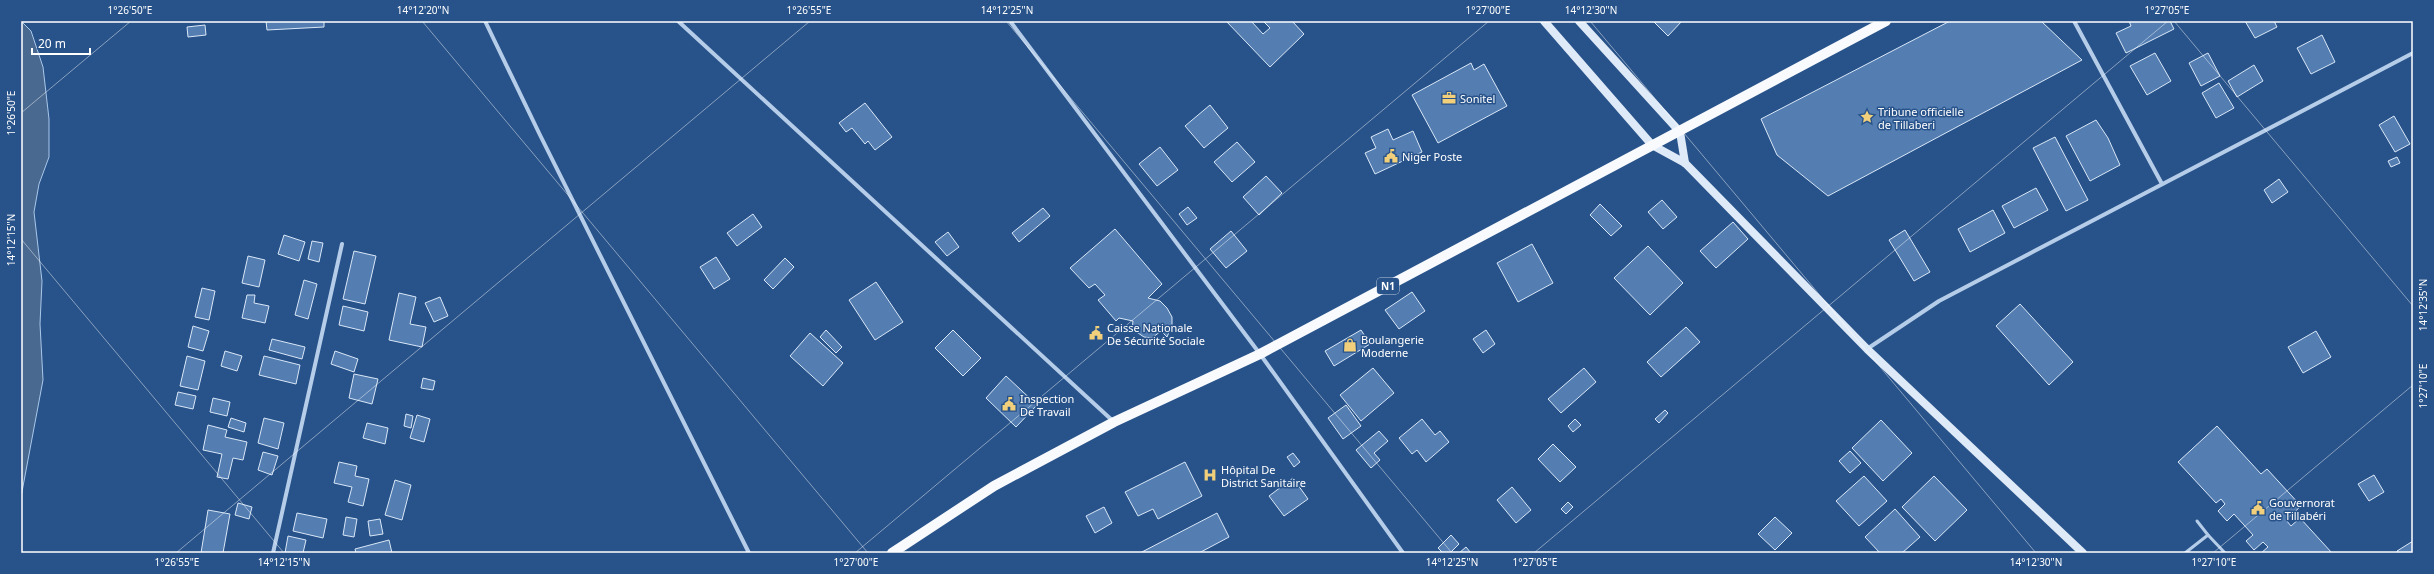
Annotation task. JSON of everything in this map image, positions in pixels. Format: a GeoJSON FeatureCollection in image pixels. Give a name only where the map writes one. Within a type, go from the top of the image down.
{"type":"FeatureCollection","features":[{"type":"Feature","properties":{"kind":"main road","name":"N1"},"geometry":{"type":"LineString","coordinates":[[892,553],[994,486],[1114,422],[1260,354],[1652,145],[1680,132],[1886,21]]}},
{"type":"Feature","properties":{"kind":"street"},"geometry":{"type":"LineString","coordinates":[[486,21],[540,136],[749,553]]}},
{"type":"Feature","properties":{"kind":"street"},"geometry":{"type":"LineString","coordinates":[[678,21],[1114,422]]}},
{"type":"Feature","properties":{"kind":"street"},"geometry":{"type":"LineString","coordinates":[[1010,21],[1260,354],[1403,553]]}},
{"type":"Feature","properties":{"kind":"street"},"geometry":{"type":"LineString","coordinates":[[1544,21],[1652,145],[1685,163],[1867,349],[2083,553]]}},
{"type":"Feature","properties":{"kind":"street"},"geometry":{"type":"LineString","coordinates":[[1579,21],[1680,132],[1685,163]]}},
{"type":"Feature","properties":{"kind":"street"},"geometry":{"type":"LineString","coordinates":[[2074,21],[2162,184]]}},
{"type":"Feature","properties":{"kind":"street"},"geometry":{"type":"LineString","coordinates":[[1867,349],[1939,301],[2413,53]]}},
{"type":"Feature","properties":{"kind":"street"},"geometry":{"type":"LineString","coordinates":[[273,553],[342,244]]}},
{"type":"Feature","properties":{"kind":"lane"},"geometry":{"type":"LineString","coordinates":[[2197,521],[2225,553]]}},
{"type":"Feature","properties":{"kind":"lane"},"geometry":{"type":"LineString","coordinates":[[2185,553],[2208,535]]}},
{"type":"Feature","properties":{"kind":"water"},"geometry":{"type":"Polygon","coordinates":[[[21,21],[31,31],[43,67],[49,119],[49,157],[39,184],[34,212],[42,281],[40,324],[43,380],[21,497],[21,21]]]}},
{"type":"Feature","properties":{"kind":"building"},"geometry":{"type":"Polygon","coordinates":[[[266,21],[324,21],[324,27],[267,30],[266,21]]]}},
{"type":"Feature","properties":{"kind":"building"},"geometry":{"type":"Polygon","coordinates":[[[1226,21],[1251,21],[1263,34],[1270,28],[1263,21],[1292,21],[1304,34],[1270,67],[1226,21]]]}},
{"type":"Feature","properties":{"kind":"building"},"geometry":{"type":"Polygon","coordinates":[[[1653,21],[1682,21],[1668,36],[1653,21]]]}},
{"type":"Feature","properties":{"kind":"building"},"geometry":{"type":"Polygon","coordinates":[[[1950,21],[2041,21],[2082,60],[1828,196],[1777,155],[1761,119],[1950,21]]]}},
{"type":"Feature","properties":{"kind":"building"},"geometry":{"type":"Polygon","coordinates":[[[2129,21],[2170,21],[2174,29],[2126,53],[2116,33],[2131,26],[2129,21]]]}},
{"type":"Feature","properties":{"kind":"building"},"geometry":{"type":"Polygon","coordinates":[[[2245,21],[2274,21],[2277,27],[2255,38],[2245,21]]]}},
{"type":"Feature","properties":{"kind":"building"},"geometry":{"type":"Polygon","coordinates":[[[205,25],[206,35],[188,37],[187,27],[205,25]]]}},
{"type":"Feature","properties":{"kind":"building"},"geometry":{"type":"Polygon","coordinates":[[[2322,35],[2335,62],[2311,74],[2297,48],[2322,35]]]}},
{"type":"Feature","properties":{"kind":"building"},"geometry":{"type":"Polygon","coordinates":[[[2155,53],[2171,81],[2147,95],[2130,66],[2155,53]]]}},
{"type":"Feature","properties":{"kind":"building"},"geometry":{"type":"Polygon","coordinates":[[[2208,53],[2220,76],[2201,86],[2189,63],[2208,53]]]}},
{"type":"Feature","properties":{"kind":"building"},"geometry":{"type":"Polygon","coordinates":[[[1471,63],[1474,70],[1484,64],[1507,106],[1438,143],[1412,95],[1471,63]]]}},
{"type":"Feature","properties":{"kind":"building"},"geometry":{"type":"Polygon","coordinates":[[[2254,65],[2263,81],[2237,97],[2228,81],[2254,65]]]}},
{"type":"Feature","properties":{"kind":"building"},"geometry":{"type":"Polygon","coordinates":[[[2219,83],[2234,108],[2216,118],[2202,93],[2219,83]]]}},
{"type":"Feature","properties":{"kind":"building"},"geometry":{"type":"Polygon","coordinates":[[[865,103],[892,137],[875,150],[868,141],[865,144],[852,128],[846,132],[839,123],[865,103]]]}},
{"type":"Feature","properties":{"kind":"building"},"geometry":{"type":"Polygon","coordinates":[[[1210,105],[1228,128],[1204,148],[1185,126],[1210,105]]]}},
{"type":"Feature","properties":{"kind":"building"},"geometry":{"type":"Polygon","coordinates":[[[2394,116],[2410,144],[2395,152],[2379,125],[2394,116]]]}},
{"type":"Feature","properties":{"kind":"building"},"geometry":{"type":"Polygon","coordinates":[[[2096,120],[2108,138],[2120,165],[2090,181],[2066,136],[2096,120]]]}},
{"type":"Feature","properties":{"kind":"building"},"geometry":{"type":"Polygon","coordinates":[[[1388,129],[1393,140],[1413,131],[1422,152],[1375,174],[1365,153],[1376,148],[1371,137],[1388,129]]]}},
{"type":"Feature","properties":{"kind":"building"},"geometry":{"type":"Polygon","coordinates":[[[2055,137],[2088,200],[2066,211],[2033,148],[2055,137]]]}},
{"type":"Feature","properties":{"kind":"building"},"geometry":{"type":"Polygon","coordinates":[[[1237,142],[1255,162],[1232,182],[1214,162],[1237,142]]]}},
{"type":"Feature","properties":{"kind":"building"},"geometry":{"type":"Polygon","coordinates":[[[1160,147],[1178,170],[1157,186],[1139,164],[1160,147]]]}},
{"type":"Feature","properties":{"kind":"building"},"geometry":{"type":"Polygon","coordinates":[[[2397,157],[2400,163],[2391,167],[2388,161],[2397,157]]]}},
{"type":"Feature","properties":{"kind":"building"},"geometry":{"type":"Polygon","coordinates":[[[1266,176],[1282,193],[1259,215],[1243,197],[1266,176]]]}},
{"type":"Feature","properties":{"kind":"building"},"geometry":{"type":"Polygon","coordinates":[[[2279,179],[2288,192],[2272,203],[2264,190],[2279,179]]]}},
{"type":"Feature","properties":{"kind":"building"},"geometry":{"type":"Polygon","coordinates":[[[2036,188],[2048,210],[2014,228],[2002,206],[2036,188]]]}},
{"type":"Feature","properties":{"kind":"building"},"geometry":{"type":"Polygon","coordinates":[[[1662,200],[1677,217],[1663,229],[1648,212],[1662,200]]]}},
{"type":"Feature","properties":{"kind":"building"},"geometry":{"type":"Polygon","coordinates":[[[1600,204],[1622,226],[1611,236],[1590,215],[1600,204]]]}},
{"type":"Feature","properties":{"kind":"building"},"geometry":{"type":"Polygon","coordinates":[[[1188,207],[1197,218],[1187,225],[1179,214],[1188,207]]]}},
{"type":"Feature","properties":{"kind":"building"},"geometry":{"type":"Polygon","coordinates":[[[1043,208],[1050,216],[1019,242],[1012,233],[1043,208]]]}},
{"type":"Feature","properties":{"kind":"building"},"geometry":{"type":"Polygon","coordinates":[[[1993,210],[2005,233],[1970,252],[1958,229],[1993,210]]]}},
{"type":"Feature","properties":{"kind":"building"},"geometry":{"type":"Polygon","coordinates":[[[753,214],[762,227],[737,246],[727,233],[753,214]]]}},
{"type":"Feature","properties":{"kind":"building"},"geometry":{"type":"Polygon","coordinates":[[[1733,222],[1748,239],[1716,268],[1700,251],[1733,222]]]}},
{"type":"Feature","properties":{"kind":"building"},"geometry":{"type":"Polygon","coordinates":[[[1115,229],[1162,284],[1148,298],[1160,301],[1167,308],[1172,317],[1172,325],[1167,337],[1161,331],[1152,338],[1144,337],[1132,329],[1133,321],[1119,318],[1116,321],[1098,300],[1105,295],[1095,284],[1089,288],[1070,268],[1115,229]]]}},
{"type":"Feature","properties":{"kind":"building"},"geometry":{"type":"Polygon","coordinates":[[[1905,230],[1930,272],[1914,281],[1889,240],[1905,230]]]}},
{"type":"Feature","properties":{"kind":"building"},"geometry":{"type":"Polygon","coordinates":[[[1231,231],[1247,251],[1226,268],[1210,249],[1231,231]]]}},
{"type":"Feature","properties":{"kind":"building"},"geometry":{"type":"Polygon","coordinates":[[[948,232],[959,247],[947,256],[935,242],[948,232]]]}},
{"type":"Feature","properties":{"kind":"building"},"geometry":{"type":"Polygon","coordinates":[[[284,235],[305,242],[299,261],[278,254],[284,235]]]}},
{"type":"Feature","properties":{"kind":"building"},"geometry":{"type":"Polygon","coordinates":[[[312,241],[323,243],[319,262],[308,259],[312,241]]]}},
{"type":"Feature","properties":{"kind":"building"},"geometry":{"type":"Polygon","coordinates":[[[1532,244],[1553,283],[1518,302],[1497,263],[1532,244]]]}},
{"type":"Feature","properties":{"kind":"building"},"geometry":{"type":"Polygon","coordinates":[[[1648,246],[1683,283],[1650,315],[1614,278],[1648,246]]]}},
{"type":"Feature","properties":{"kind":"building"},"geometry":{"type":"Polygon","coordinates":[[[354,251],[376,256],[365,304],[343,299],[354,251]]]}},
{"type":"Feature","properties":{"kind":"building"},"geometry":{"type":"Polygon","coordinates":[[[248,256],[265,260],[259,287],[242,283],[248,256]]]}},
{"type":"Feature","properties":{"kind":"building"},"geometry":{"type":"Polygon","coordinates":[[[716,257],[730,279],[714,289],[700,267],[716,257]]]}},
{"type":"Feature","properties":{"kind":"building"},"geometry":{"type":"Polygon","coordinates":[[[785,258],[794,267],[773,289],[764,280],[785,258]]]}},
{"type":"Feature","properties":{"kind":"building"},"geometry":{"type":"Polygon","coordinates":[[[304,280],[317,284],[308,319],[295,315],[304,280]]]}},
{"type":"Feature","properties":{"kind":"building"},"geometry":{"type":"Polygon","coordinates":[[[876,282],[903,322],[875,340],[849,300],[876,282]]]}},
{"type":"Feature","properties":{"kind":"building"},"geometry":{"type":"Polygon","coordinates":[[[202,288],[215,291],[209,320],[195,317],[202,288]]]}},
{"type":"Feature","properties":{"kind":"building"},"geometry":{"type":"Polygon","coordinates":[[[1412,292],[1425,311],[1399,329],[1385,310],[1412,292]]]}},
{"type":"Feature","properties":{"kind":"building"},"geometry":{"type":"Polygon","coordinates":[[[399,293],[416,297],[410,324],[426,327],[422,347],[389,340],[399,293]]]}},
{"type":"Feature","properties":{"kind":"building"},"geometry":{"type":"Polygon","coordinates":[[[247,295],[255,295],[254,303],[269,306],[265,323],[242,318],[247,295]]]}},
{"type":"Feature","properties":{"kind":"building"},"geometry":{"type":"Polygon","coordinates":[[[440,297],[448,316],[434,322],[425,303],[440,297]]]}},
{"type":"Feature","properties":{"kind":"building"},"geometry":{"type":"Polygon","coordinates":[[[2020,304],[2073,362],[2049,385],[1996,326],[2020,304]]]}},
{"type":"Feature","properties":{"kind":"building"},"geometry":{"type":"Polygon","coordinates":[[[343,306],[368,312],[364,331],[339,325],[343,306]]]}},
{"type":"Feature","properties":{"kind":"building"},"geometry":{"type":"Polygon","coordinates":[[[193,326],[209,331],[203,351],[188,347],[193,326]]]}},
{"type":"Feature","properties":{"kind":"building"},"geometry":{"type":"Polygon","coordinates":[[[1686,327],[1700,342],[1661,377],[1647,362],[1686,327]]]}},
{"type":"Feature","properties":{"kind":"building"},"geometry":{"type":"Polygon","coordinates":[[[826,330],[842,347],[836,353],[820,337],[826,330]]]}},
{"type":"Feature","properties":{"kind":"building"},"geometry":{"type":"Polygon","coordinates":[[[953,330],[981,358],[963,376],[935,348],[953,330]]]}},
{"type":"Feature","properties":{"kind":"building"},"geometry":{"type":"Polygon","coordinates":[[[1361,330],[1370,344],[1334,366],[1325,351],[1361,330]]]}},
{"type":"Feature","properties":{"kind":"building"},"geometry":{"type":"Polygon","coordinates":[[[1486,330],[1495,344],[1483,353],[1473,339],[1486,330]]]}},
{"type":"Feature","properties":{"kind":"building"},"geometry":{"type":"Polygon","coordinates":[[[2316,331],[2331,357],[2303,373],[2288,347],[2316,331]]]}},
{"type":"Feature","properties":{"kind":"building"},"geometry":{"type":"Polygon","coordinates":[[[810,333],[843,363],[823,386],[790,356],[810,333]]]}},
{"type":"Feature","properties":{"kind":"building"},"geometry":{"type":"Polygon","coordinates":[[[272,339],[305,347],[302,359],[269,350],[272,339]]]}},
{"type":"Feature","properties":{"kind":"building"},"geometry":{"type":"Polygon","coordinates":[[[225,351],[242,356],[237,371],[221,366],[225,351]]]}},
{"type":"Feature","properties":{"kind":"building"},"geometry":{"type":"Polygon","coordinates":[[[335,351],[358,359],[354,372],[331,364],[335,351]]]}},
{"type":"Feature","properties":{"kind":"building"},"geometry":{"type":"Polygon","coordinates":[[[187,356],[205,361],[198,390],[180,386],[187,356]]]}},
{"type":"Feature","properties":{"kind":"building"},"geometry":{"type":"Polygon","coordinates":[[[264,356],[300,365],[296,384],[259,375],[264,356]]]}},
{"type":"Feature","properties":{"kind":"building"},"geometry":{"type":"Polygon","coordinates":[[[1373,368],[1394,393],[1361,421],[1340,395],[1373,368]]]}},
{"type":"Feature","properties":{"kind":"building"},"geometry":{"type":"Polygon","coordinates":[[[1584,368],[1596,382],[1561,413],[1548,399],[1584,368]]]}},
{"type":"Feature","properties":{"kind":"building"},"geometry":{"type":"Polygon","coordinates":[[[354,374],[378,379],[372,404],[349,398],[354,374]]]}},
{"type":"Feature","properties":{"kind":"building"},"geometry":{"type":"Polygon","coordinates":[[[1006,376],[1037,405],[1016,427],[986,398],[1006,376]]]}},
{"type":"Feature","properties":{"kind":"building"},"geometry":{"type":"Polygon","coordinates":[[[423,378],[435,381],[433,390],[421,388],[423,378]]]}},
{"type":"Feature","properties":{"kind":"building"},"geometry":{"type":"Polygon","coordinates":[[[178,392],[196,396],[193,409],[175,405],[178,392]]]}},
{"type":"Feature","properties":{"kind":"building"},"geometry":{"type":"Polygon","coordinates":[[[213,398],[230,402],[227,416],[210,412],[213,398]]]}},
{"type":"Feature","properties":{"kind":"building"},"geometry":{"type":"Polygon","coordinates":[[[1346,405],[1361,426],[1343,439],[1328,418],[1346,405]]]}},
{"type":"Feature","properties":{"kind":"building"},"geometry":{"type":"Polygon","coordinates":[[[1665,410],[1668,413],[1659,423],[1655,419],[1665,410]]]}},
{"type":"Feature","properties":{"kind":"building"},"geometry":{"type":"Polygon","coordinates":[[[406,414],[413,416],[411,428],[404,426],[406,414]]]}},
{"type":"Feature","properties":{"kind":"building"},"geometry":{"type":"Polygon","coordinates":[[[417,415],[430,419],[424,442],[410,438],[417,415]]]}},
{"type":"Feature","properties":{"kind":"building"},"geometry":{"type":"Polygon","coordinates":[[[231,418],[246,423],[244,432],[228,427],[231,418]]]}},
{"type":"Feature","properties":{"kind":"building"},"geometry":{"type":"Polygon","coordinates":[[[264,418],[284,423],[278,449],[258,443],[264,418]]]}},
{"type":"Feature","properties":{"kind":"building"},"geometry":{"type":"Polygon","coordinates":[[[1422,419],[1435,435],[1440,431],[1449,442],[1426,462],[1417,450],[1412,454],[1399,438],[1422,419]]]}},
{"type":"Feature","properties":{"kind":"building"},"geometry":{"type":"Polygon","coordinates":[[[1575,419],[1581,425],[1573,432],[1568,426],[1575,419]]]}},
{"type":"Feature","properties":{"kind":"building"},"geometry":{"type":"Polygon","coordinates":[[[1881,420],[1912,453],[1883,481],[1852,448],[1881,420]]]}},
{"type":"Feature","properties":{"kind":"building"},"geometry":{"type":"Polygon","coordinates":[[[367,423],[388,428],[385,444],[363,438],[367,423]]]}},
{"type":"Feature","properties":{"kind":"building"},"geometry":{"type":"Polygon","coordinates":[[[208,425],[227,430],[225,437],[247,442],[243,460],[233,458],[228,479],[217,477],[222,454],[203,450],[208,425]]]}},
{"type":"Feature","properties":{"kind":"building"},"geometry":{"type":"Polygon","coordinates":[[[2217,426],[2261,474],[2267,469],[2301,506],[2286,520],[2291,526],[2300,518],[2332,553],[2261,553],[2268,547],[2263,542],[2254,550],[2246,541],[2253,535],[2234,514],[2227,521],[2218,511],[2225,504],[2221,499],[2216,503],[2178,462],[2217,426]]]}},
{"type":"Feature","properties":{"kind":"building"},"geometry":{"type":"Polygon","coordinates":[[[1379,431],[1388,441],[1374,453],[1380,460],[1371,468],[1356,450],[1379,431]]]}},
{"type":"Feature","properties":{"kind":"building"},"geometry":{"type":"Polygon","coordinates":[[[1553,444],[1576,467],[1560,482],[1538,459],[1553,444]]]}},
{"type":"Feature","properties":{"kind":"building"},"geometry":{"type":"Polygon","coordinates":[[[1850,451],[1861,463],[1850,473],[1839,461],[1850,451]]]}},
{"type":"Feature","properties":{"kind":"building"},"geometry":{"type":"Polygon","coordinates":[[[263,452],[278,456],[272,475],[258,470],[263,452]]]}},
{"type":"Feature","properties":{"kind":"building"},"geometry":{"type":"Polygon","coordinates":[[[1293,453],[1300,462],[1294,467],[1287,457],[1293,453]]]}},
{"type":"Feature","properties":{"kind":"building"},"geometry":{"type":"Polygon","coordinates":[[[339,462],[357,466],[355,476],[369,479],[363,506],[348,502],[352,487],[334,483],[339,462]]]}},
{"type":"Feature","properties":{"kind":"building"},"geometry":{"type":"Polygon","coordinates":[[[1185,462],[1202,496],[1158,519],[1153,509],[1138,516],[1125,492],[1185,462]]]}},
{"type":"Feature","properties":{"kind":"building"},"geometry":{"type":"Polygon","coordinates":[[[2374,475],[2384,492],[2369,501],[2358,484],[2374,475]]]}},
{"type":"Feature","properties":{"kind":"building"},"geometry":{"type":"Polygon","coordinates":[[[1864,476],[1887,501],[1859,526],[1836,501],[1864,476]]]}},
{"type":"Feature","properties":{"kind":"building"},"geometry":{"type":"Polygon","coordinates":[[[1934,476],[1967,510],[1935,541],[1902,507],[1934,476]]]}},
{"type":"Feature","properties":{"kind":"building"},"geometry":{"type":"Polygon","coordinates":[[[1293,478],[1308,499],[1284,516],[1269,496],[1293,478]]]}},
{"type":"Feature","properties":{"kind":"building"},"geometry":{"type":"Polygon","coordinates":[[[395,480],[411,485],[402,520],[385,515],[395,480]]]}},
{"type":"Feature","properties":{"kind":"building"},"geometry":{"type":"Polygon","coordinates":[[[1512,487],[1531,510],[1516,523],[1497,500],[1512,487]]]}},
{"type":"Feature","properties":{"kind":"building"},"geometry":{"type":"Polygon","coordinates":[[[1568,502],[1573,507],[1566,514],[1561,509],[1568,502]]]}},
{"type":"Feature","properties":{"kind":"building"},"geometry":{"type":"Polygon","coordinates":[[[238,503],[252,507],[249,519],[235,515],[238,503]]]}},
{"type":"Feature","properties":{"kind":"building"},"geometry":{"type":"Polygon","coordinates":[[[1104,507],[1112,523],[1095,533],[1086,516],[1104,507]]]}},
{"type":"Feature","properties":{"kind":"building"},"geometry":{"type":"Polygon","coordinates":[[[1895,509],[1920,537],[1902,553],[1880,553],[1865,537],[1895,509]]]}},
{"type":"Feature","properties":{"kind":"building"},"geometry":{"type":"Polygon","coordinates":[[[208,510],[230,514],[223,553],[201,553],[208,510]]]}},
{"type":"Feature","properties":{"kind":"building"},"geometry":{"type":"Polygon","coordinates":[[[297,513],[327,519],[323,538],[293,531],[297,513]]]}},
{"type":"Feature","properties":{"kind":"building"},"geometry":{"type":"Polygon","coordinates":[[[1217,513],[1229,537],[1199,553],[1140,553],[1217,513]]]}},
{"type":"Feature","properties":{"kind":"building"},"geometry":{"type":"Polygon","coordinates":[[[346,517],[357,519],[354,537],[343,535],[346,517]]]}},
{"type":"Feature","properties":{"kind":"building"},"geometry":{"type":"Polygon","coordinates":[[[1775,517],[1792,533],[1775,550],[1758,534],[1775,517]]]}},
{"type":"Feature","properties":{"kind":"building"},"geometry":{"type":"Polygon","coordinates":[[[380,519],[383,534],[370,536],[368,521],[380,519]]]}},
{"type":"Feature","properties":{"kind":"building"},"geometry":{"type":"Polygon","coordinates":[[[1451,535],[1459,544],[1450,553],[1443,553],[1438,548],[1451,535]]]}},
{"type":"Feature","properties":{"kind":"building"},"geometry":{"type":"Polygon","coordinates":[[[288,536],[306,540],[303,553],[285,553],[288,536]]]}},
{"type":"Feature","properties":{"kind":"building"},"geometry":{"type":"Polygon","coordinates":[[[389,540],[392,553],[356,553],[355,549],[389,540]]]}},
{"type":"Feature","properties":{"kind":"building"},"geometry":{"type":"Polygon","coordinates":[[[2413,541],[2413,553],[2398,553],[2397,551],[2413,541]]]}},
{"type":"Feature","properties":{"kind":"building"},"geometry":{"type":"Polygon","coordinates":[[[1466,547],[1471,553],[1459,553],[1466,547]]]}},
{"type":"Feature","properties":{"kind":"place","name":"Sonitel"},"geometry":{"type":"Point","coordinates":[1449,98]}},
{"type":"Feature","properties":{"kind":"place","name":"Tribune officielle de Tillaberi"},"geometry":{"type":"Point","coordinates":[1867,117]}},
{"type":"Feature","properties":{"kind":"place","name":"Niger Poste"},"geometry":{"type":"Point","coordinates":[1391,156]}},
{"type":"Feature","properties":{"kind":"place","name":"Caisse Nationale De Sécurité Sociale"},"geometry":{"type":"Point","coordinates":[1096,333]}},
{"type":"Feature","properties":{"kind":"place","name":"Boulangerie Moderne"},"geometry":{"type":"Point","coordinates":[1350,345]}},
{"type":"Feature","properties":{"kind":"place","name":"Inspection De Travail"},"geometry":{"type":"Point","coordinates":[1009,404]}},
{"type":"Feature","properties":{"kind":"place","name":"Hôpital De District Sanitaire"},"geometry":{"type":"Point","coordinates":[1210,475]}},
{"type":"Feature","properties":{"kind":"place","name":"Gouvernorat de Tillabéri"},"geometry":{"type":"Point","coordinates":[2258,508]}}]}
